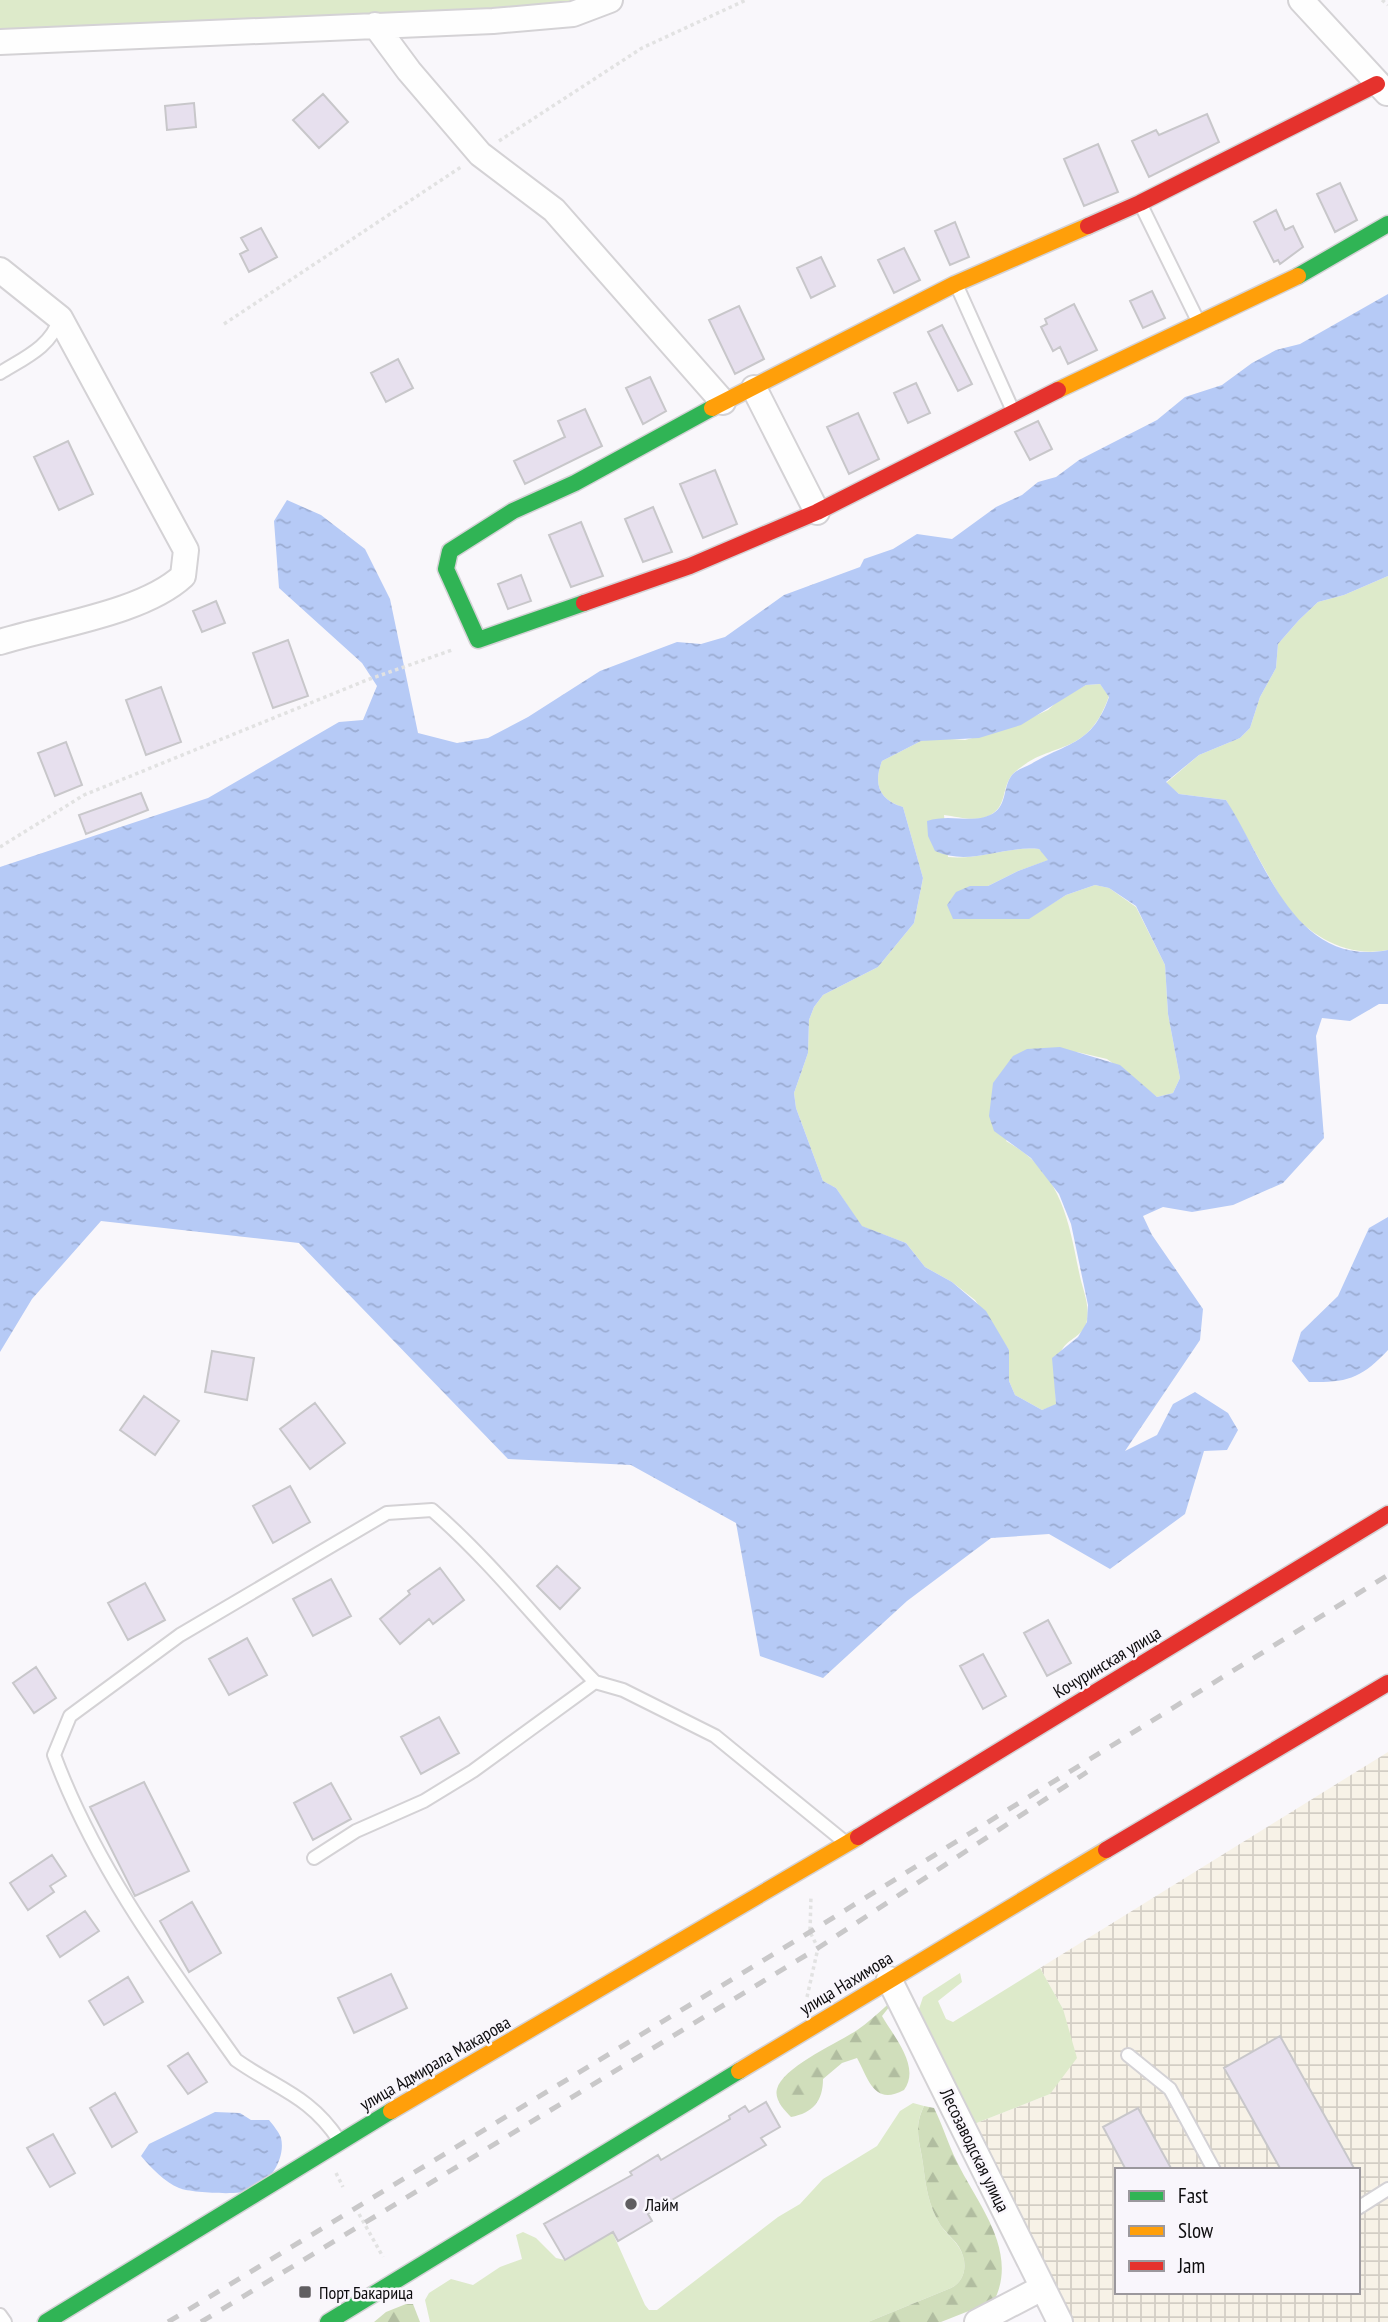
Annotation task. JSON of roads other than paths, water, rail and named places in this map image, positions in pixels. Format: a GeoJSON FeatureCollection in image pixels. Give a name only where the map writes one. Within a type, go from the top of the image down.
{"type":"FeatureCollection","features":[{"type":"Feature","properties":{"kind":"street"},"geometry":{"type":"LineString","coordinates":[[0,42],[573,14],[610,0]]}},
{"type":"Feature","properties":{"kind":"street"},"geometry":{"type":"LineString","coordinates":[[1301,0],[1383,89],[1140,203],[956,284],[723,402],[576,483],[513,511],[450,551],[446,569],[478,640],[690,566],[817,512],[1013,411],[1291,280],[1388,224]]}},
{"type":"Feature","properties":{"kind":"street"},"geometry":{"type":"LineString","coordinates":[[375,24],[409,71],[480,154],[554,210],[723,402]]}},
{"type":"Feature","properties":{"kind":"street"},"geometry":{"type":"LineString","coordinates":[[0,270],[60,318],[186,550],[183,576],[165,592],[121,609],[0,642]]}},
{"type":"Feature","properties":{"kind":"street"},"geometry":{"type":"LineString","coordinates":[[754,388],[817,512]]}},
{"type":"Feature","properties":{"kind":"street","name":"Кочуринская улица"},"geometry":{"type":"LineString","coordinates":[[846,1843],[1388,1514]]}},
{"type":"Feature","properties":{"kind":"street","name":"улица Нахимова"},"geometry":{"type":"LineString","coordinates":[[328,2322],[889,1979],[1388,1683]]}},
{"type":"Feature","properties":{"kind":"street","name":"улица Адмирала Макарова"},"geometry":{"type":"LineString","coordinates":[[46,2322],[340,2141],[846,1843]]}},
{"type":"Feature","properties":{"kind":"street","name":"Лесозаводская улица"},"geometry":{"type":"LineString","coordinates":[[889,1979],[1059,2322]]}},
{"type":"Feature","properties":{"kind":"street"},"geometry":{"type":"LineString","coordinates":[[977,2322],[1042,2288]]}},
{"type":"Feature","properties":{"kind":"lane"},"geometry":{"type":"LineString","coordinates":[[1140,203],[1199,324]]}},
{"type":"Feature","properties":{"kind":"lane"},"geometry":{"type":"LineString","coordinates":[[956,284],[1013,411]]}},
{"type":"Feature","properties":{"kind":"lane"},"geometry":{"type":"LineString","coordinates":[[0,373],[45,344],[56,332],[60,318]]}},
{"type":"Feature","properties":{"kind":"lane"},"geometry":{"type":"LineString","coordinates":[[340,2141],[328,2123],[295,2093],[257,2075],[236,2060],[128,1905],[74,1809],[54,1755],[70,1716],[180,1635],[387,1513],[432,1510],[474,1547],[541,1627],[594,1682],[623,1690],[716,1736],[846,1843]]}},
{"type":"Feature","properties":{"kind":"lane"},"geometry":{"type":"LineString","coordinates":[[314,1858],[356,1831],[424,1801],[473,1771],[594,1682]]}},
{"type":"Feature","properties":{"kind":"lane"},"geometry":{"type":"LineString","coordinates":[[1128,2055],[1170,2089],[1213,2168]]}},
{"type":"Feature","properties":{"kind":"lane"},"geometry":{"type":"LineString","coordinates":[[1360,2207],[1388,2189]]}},
{"type":"Feature","properties":{"kind":"lane"},"geometry":{"type":"LineString","coordinates":[[0,2315],[5,2322]]}},
{"type":"Feature","properties":{"kind":"water"},"geometry":{"type":"Polygon","coordinates":[[[1388,294],[1388,576],[1344,595],[1318,602],[1278,644],[1276,668],[1260,697],[1250,728],[1240,738],[1199,755],[1166,782],[1179,794],[1226,800],[1270,879],[1306,927],[1329,943],[1356,951],[1388,950],[1388,1004],[1379,1004],[1350,1021],[1322,1018],[1316,1036],[1324,1138],[1283,1183],[1233,1205],[1192,1212],[1163,1207],[1143,1216],[1152,1235],[1203,1309],[1200,1340],[1125,1451],[1157,1435],[1173,1404],[1195,1392],[1228,1413],[1238,1430],[1227,1450],[1204,1451],[1185,1514],[1110,1569],[1049,1534],[991,1538],[907,1601],[823,1678],[760,1656],[736,1523],[631,1465],[508,1459],[299,1243],[101,1221],[32,1299],[0,1352],[0,867],[208,798],[339,722],[363,720],[377,686],[362,663],[279,588],[274,521],[287,500],[321,515],[365,549],[390,599],[418,733],[457,743],[488,738],[528,717],[600,671],[677,642],[701,644],[725,637],[784,595],[860,567],[864,559],[893,549],[917,534],[952,539],[996,507],[1022,495],[1038,482],[1056,477],[1079,460],[1157,420],[1185,397],[1222,385],[1252,363],[1276,350],[1300,344],[1388,294]],[[1100,684],[1086,685],[1021,725],[979,738],[921,741],[882,761],[878,777],[880,790],[888,800],[903,807],[923,878],[914,923],[878,967],[823,995],[814,1007],[809,1020],[808,1053],[794,1093],[796,1108],[823,1181],[836,1188],[862,1226],[906,1243],[925,1267],[952,1282],[986,1311],[1009,1350],[1009,1381],[1015,1395],[1042,1410],[1056,1404],[1052,1358],[1078,1337],[1087,1322],[1088,1305],[1071,1224],[1059,1194],[1031,1158],[994,1131],[989,1116],[993,1083],[1013,1056],[1027,1049],[1060,1047],[1120,1065],[1157,1097],[1173,1093],[1180,1078],[1168,1014],[1165,965],[1136,906],[1109,888],[1095,885],[1066,895],[1029,919],[953,919],[947,905],[956,892],[970,886],[988,886],[1048,860],[1039,849],[961,857],[935,851],[928,836],[927,821],[944,818],[976,819],[996,812],[1014,773],[1087,733],[1095,725],[1109,697],[1100,684]]]}},
{"type":"Feature","properties":{"kind":"water"},"geometry":{"type":"Polygon","coordinates":[[[1388,1217],[1388,1350],[1370,1367],[1353,1377],[1309,1382],[1292,1361],[1301,1332],[1338,1296],[1369,1228],[1388,1217]]]}},
{"type":"Feature","properties":{"kind":"water"},"geometry":{"type":"Polygon","coordinates":[[[215,2112],[240,2113],[251,2120],[269,2120],[279,2133],[282,2146],[278,2162],[269,2177],[257,2188],[235,2193],[185,2190],[163,2178],[141,2156],[149,2144],[215,2112]]]}},
{"type":"Feature","properties":{"kind":"railway"},"geometry":{"type":"LineString","coordinates":[[168,2322],[810,1932],[1388,1575]]}},
{"type":"Feature","properties":{"kind":"railway"},"geometry":{"type":"LineString","coordinates":[[201,2322],[818,1948],[1087,1772]]}},
{"type":"Feature","properties":{"kind":"place","name":"Лайм"},"geometry":{"type":"Point","coordinates":[631,2204]}},
{"type":"Feature","properties":{"kind":"place","name":"Порт Бакарица"},"geometry":{"type":"Point","coordinates":[305,2292]}}]}
